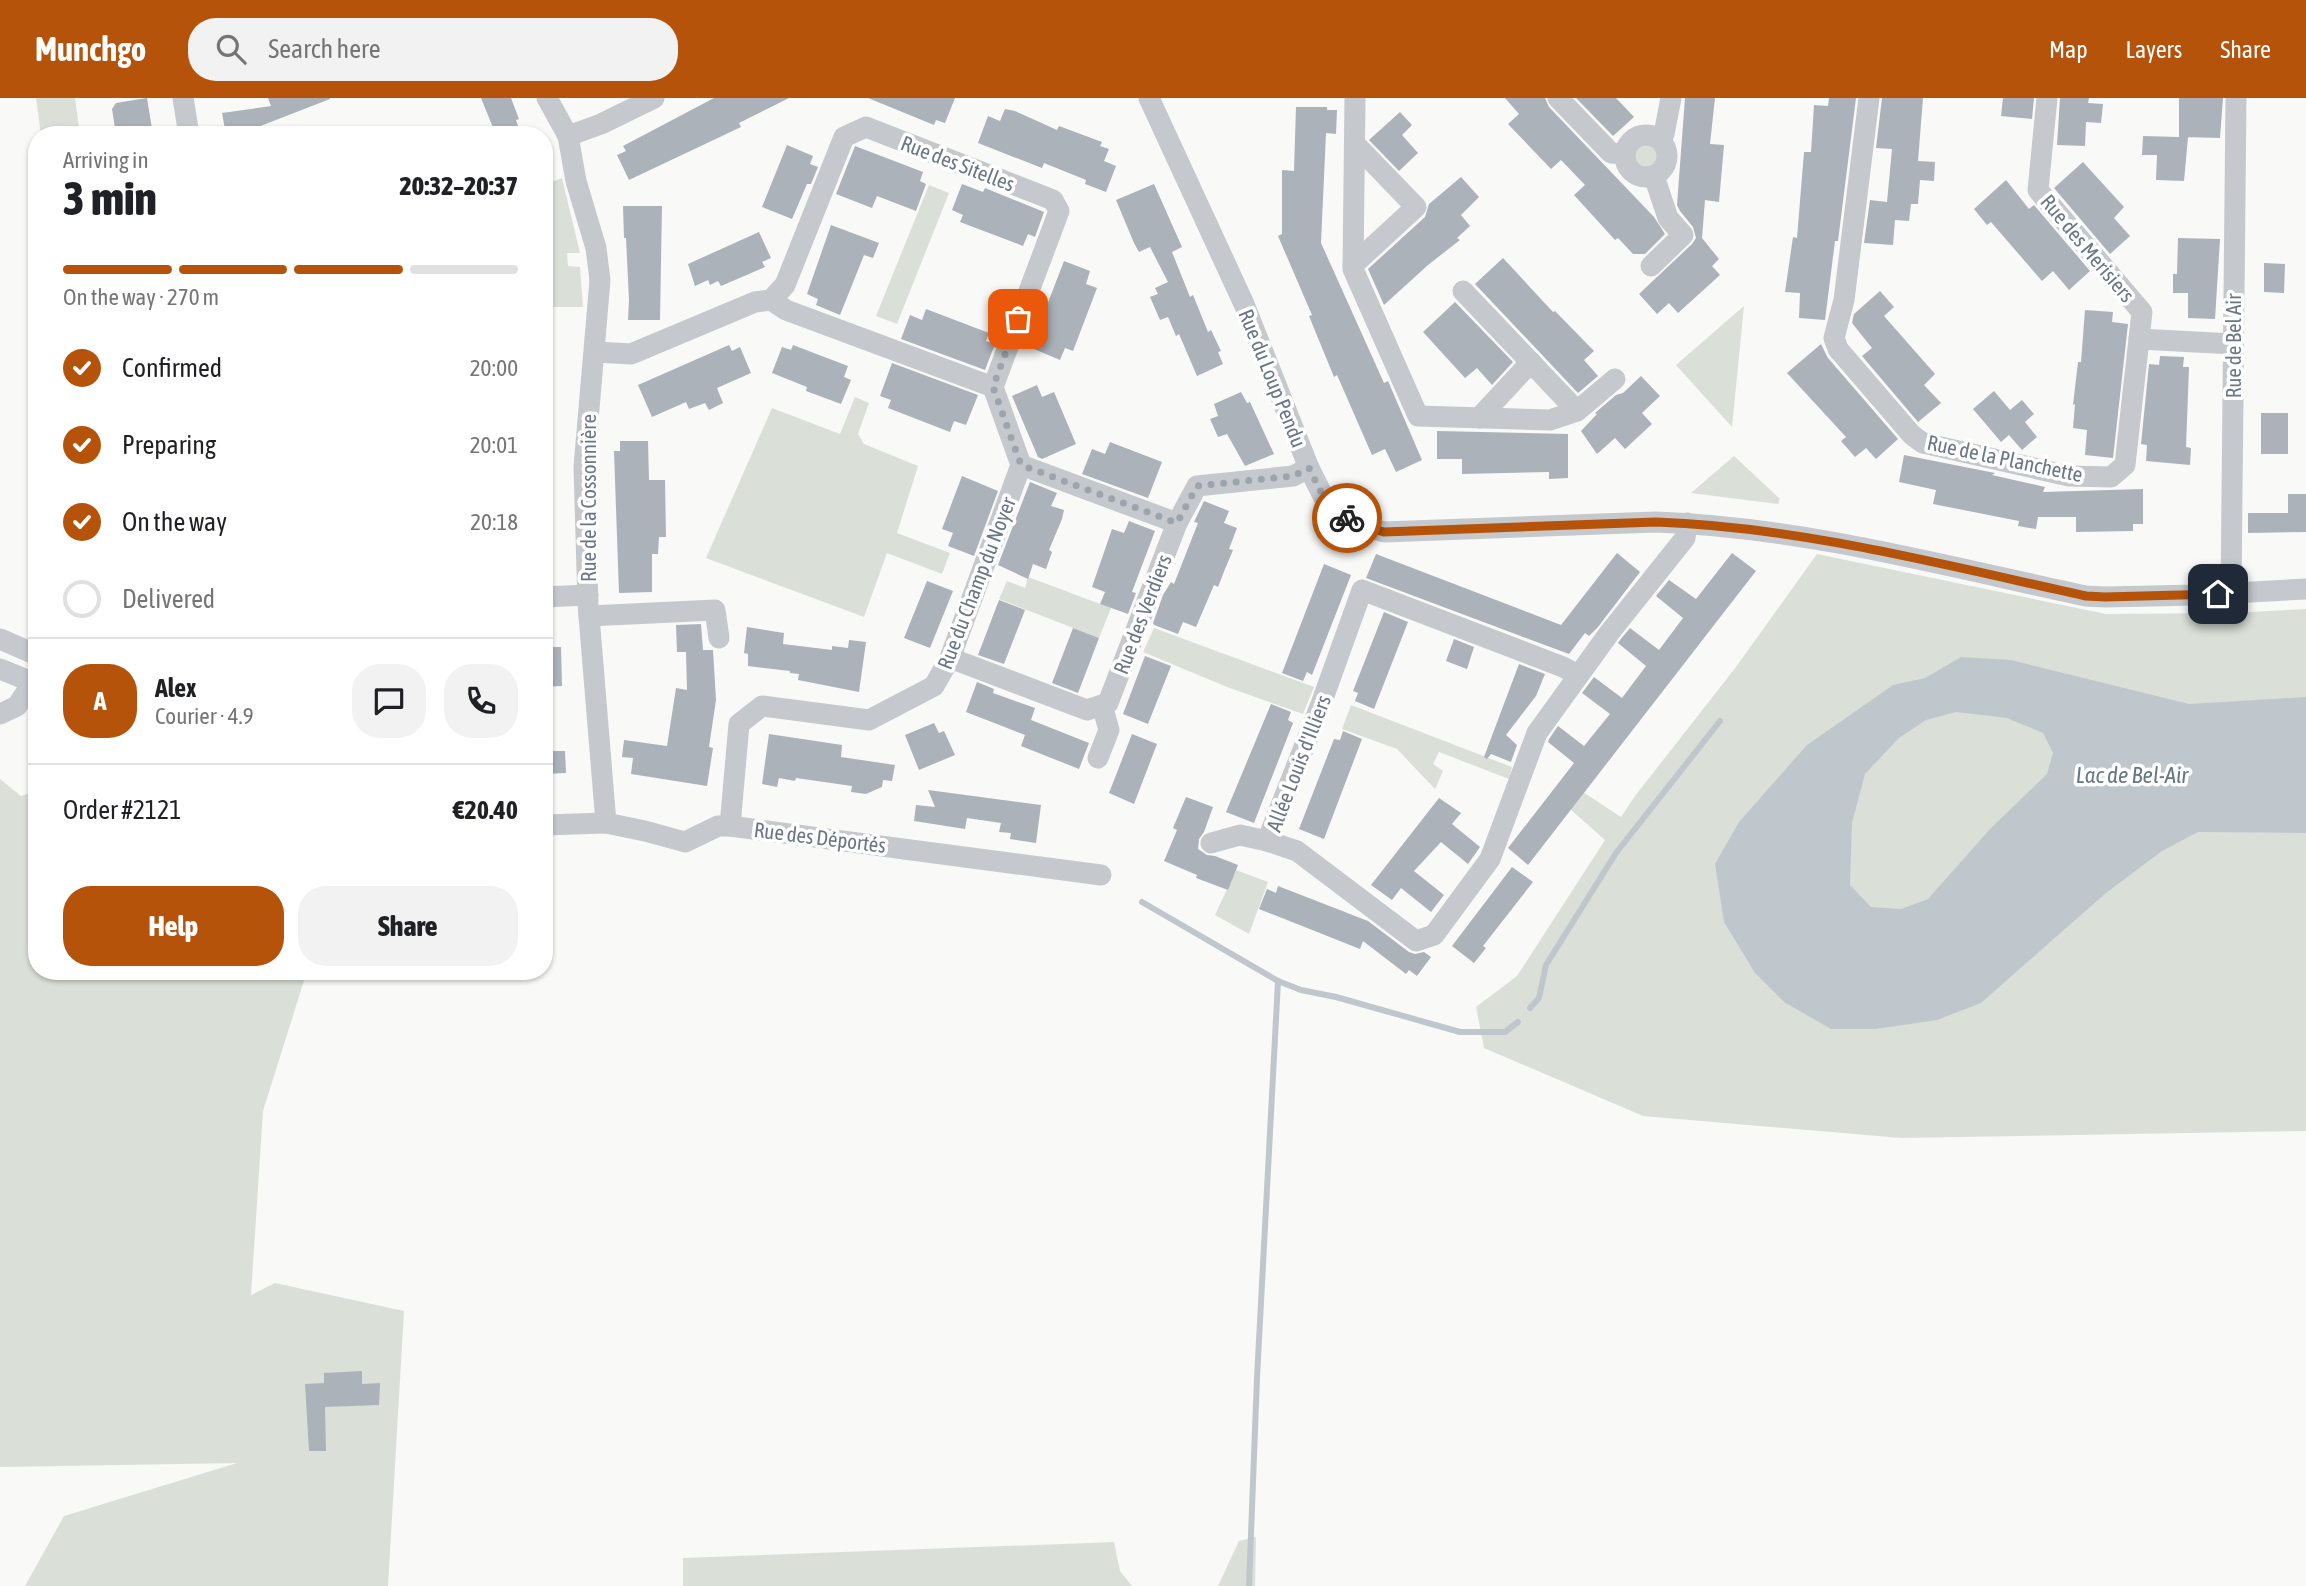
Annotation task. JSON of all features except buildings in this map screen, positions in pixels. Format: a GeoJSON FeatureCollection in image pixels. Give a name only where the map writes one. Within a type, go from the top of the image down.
{"type":"FeatureCollection","features":[{"type":"Feature","properties":{"kind":"street"},"geometry":{"type":"LineString","coordinates":[[183,98],[187,126]]}},
{"type":"Feature","properties":{"kind":"street","name":"Rue de la Cossonnière"},"geometry":{"type":"LineString","coordinates":[[547,98],[568,136],[576,181],[596,248],[600,281],[584,467],[588,606],[606,823]]}},
{"type":"Feature","properties":{"kind":"street"},"geometry":{"type":"LineString","coordinates":[[568,136],[601,124],[654,98]]}},
{"type":"Feature","properties":{"kind":"street","name":"Rue du Loup Pendu"},"geometry":{"type":"LineString","coordinates":[[1150,98],[1244,304],[1309,468],[1324,498],[1356,524],[1384,532],[1688,523],[1824,541],[2086,596],[2306,589]]}},
{"type":"Feature","properties":{"kind":"street"},"geometry":{"type":"LineString","coordinates":[[1355,98],[1353,269],[1418,416],[1550,420],[1577,411],[1615,379]]}},
{"type":"Feature","properties":{"kind":"street"},"geometry":{"type":"LineString","coordinates":[[1558,98],[1611,153],[1624,154]]}},
{"type":"Feature","properties":{"kind":"street"},"geometry":{"type":"LineString","coordinates":[[1660,140],[1664,134],[1671,98]]}},
{"type":"Feature","properties":{"kind":"street","name":"Rue de la Planchette"},"geometry":{"type":"LineString","coordinates":[[1869,98],[1844,300],[1834,338],[1838,349],[1912,435],[1923,443],[2069,476],[2112,477],[2125,465],[2141,312]]}},
{"type":"Feature","properties":{"kind":"street","name":"Rue des Merisiers"},"geometry":{"type":"LineString","coordinates":[[2047,98],[2038,190],[2141,312]]}},
{"type":"Feature","properties":{"kind":"street","name":"Rue de Bel Air"},"geometry":{"type":"LineString","coordinates":[[2231,593],[2236,98]]}},
{"type":"Feature","properties":{"kind":"street","name":"Rue des Sitelles"},"geometry":{"type":"LineString","coordinates":[[771,300],[785,285],[844,137],[866,127],[1053,200],[1059,211],[993,387]]}},
{"type":"Feature","properties":{"kind":"street"},"geometry":{"type":"LineString","coordinates":[[1641,136],[1654,137],[1660,140],[1667,152],[1667,160],[1660,172],[1646,178],[1628,168],[1624,154],[1630,142],[1641,136]]}},
{"type":"Feature","properties":{"kind":"street"},"geometry":{"type":"LineString","coordinates":[[1353,265],[1416,208],[1355,144]]}},
{"type":"Feature","properties":{"kind":"street"},"geometry":{"type":"LineString","coordinates":[[1651,267],[1683,235],[1668,218],[1654,176]]}},
{"type":"Feature","properties":{"kind":"street"},"geometry":{"type":"LineString","coordinates":[[1463,291],[1577,411]]}},
{"type":"Feature","properties":{"kind":"street"},"geometry":{"type":"LineString","coordinates":[[594,352],[631,354],[755,302],[771,300],[786,310],[993,387],[1021,465],[1177,523],[1197,486],[1293,476],[1309,468]]}},
{"type":"Feature","properties":{"kind":"street"},"geometry":{"type":"LineString","coordinates":[[2139,339],[2233,344]]}},
{"type":"Feature","properties":{"kind":"street"},"geometry":{"type":"LineString","coordinates":[[1479,418],[1531,362]]}},
{"type":"Feature","properties":{"kind":"street","name":"Rue du Champ du Noyer"},"geometry":{"type":"LineString","coordinates":[[730,826],[739,724],[762,706],[869,720],[934,686],[950,658],[1021,465]]}},
{"type":"Feature","properties":{"kind":"street","name":"Rue des Verdiers"},"geometry":{"type":"LineString","coordinates":[[1101,705],[1108,703],[1177,523]]}},
{"type":"Feature","properties":{"kind":"street","name":"Allée Louis d'Illiers"},"geometry":{"type":"LineString","coordinates":[[1578,675],[1362,590],[1267,841],[1297,851],[1416,942],[1434,935],[1490,859],[1537,733],[1578,675],[1685,538],[1688,523]]}},
{"type":"Feature","properties":{"kind":"street"},"geometry":{"type":"LineString","coordinates":[[553,599],[588,606],[715,610],[719,638]]}},
{"type":"Feature","properties":{"kind":"street"},"geometry":{"type":"LineString","coordinates":[[0,639],[28,651]]}},
{"type":"Feature","properties":{"kind":"street"},"geometry":{"type":"LineString","coordinates":[[950,658],[1087,710],[1101,705],[1109,730],[1098,758]]}},
{"type":"Feature","properties":{"kind":"street"},"geometry":{"type":"LineString","coordinates":[[0,669],[28,680]]}},
{"type":"Feature","properties":{"kind":"street"},"geometry":{"type":"LineString","coordinates":[[0,714],[17,706],[28,692]]}},
{"type":"Feature","properties":{"kind":"street","name":"Rue des Déportés"},"geometry":{"type":"LineString","coordinates":[[553,825],[606,823],[685,842],[718,826],[730,826],[1101,875]]}},
{"type":"Feature","properties":{"kind":"street"},"geometry":{"type":"LineString","coordinates":[[1211,843],[1240,835],[1267,841]]}},
{"type":"Feature","properties":{"kind":"shaded area"},"geometry":{"type":"Polygon","coordinates":[[[36,98],[75,98],[79,126],[40,126],[36,98]]]}},
{"type":"Feature","properties":{"kind":"shaded area"},"geometry":{"type":"Polygon","coordinates":[[[1645,144],[1654,148],[1658,157],[1654,166],[1645,170],[1636,166],[1632,157],[1636,148],[1645,144]]]}},
{"type":"Feature","properties":{"kind":"shaded area"},"geometry":{"type":"Polygon","coordinates":[[[562,178],[580,253],[567,253],[568,266],[580,267],[583,307],[553,307],[553,182],[562,178]]]}},
{"type":"Feature","properties":{"kind":"shaded area"},"geometry":{"type":"Polygon","coordinates":[[[929,185],[949,193],[897,324],[876,316],[929,185]]]}},
{"type":"Feature","properties":{"kind":"shaded area"},"geometry":{"type":"Polygon","coordinates":[[[1744,306],[1732,427],[1676,365],[1744,306]]]}},
{"type":"Feature","properties":{"kind":"shaded area"},"geometry":{"type":"Polygon","coordinates":[[[855,397],[869,403],[858,434],[864,444],[918,466],[897,533],[950,553],[942,574],[887,553],[864,617],[706,558],[772,408],[840,434],[855,397]]]}},
{"type":"Feature","properties":{"kind":"shaded area"},"geometry":{"type":"Polygon","coordinates":[[[1734,456],[1780,499],[1778,504],[1691,493],[1734,456]]]}},
{"type":"Feature","properties":{"kind":"shaded area"},"geometry":{"type":"Polygon","coordinates":[[[1817,554],[2106,614],[2231,613],[2306,609],[2306,1131],[1901,1138],[1643,1116],[1484,1048],[1476,1007],[1517,976],[1605,840],[1552,793],[1563,779],[1621,817],[1736,667],[1817,554]]]}},
{"type":"Feature","properties":{"kind":"shaded area"},"geometry":{"type":"Polygon","coordinates":[[[1028,577],[1111,608],[1099,638],[999,599],[1007,581],[1025,588],[1028,577]]]}},
{"type":"Feature","properties":{"kind":"shaded area"},"geometry":{"type":"Polygon","coordinates":[[[1154,628],[1314,687],[1303,714],[1227,687],[1143,652],[1154,628]]]}},
{"type":"Feature","properties":{"kind":"shaded area"},"geometry":{"type":"Polygon","coordinates":[[[1351,705],[1512,767],[1509,779],[1439,752],[1433,764],[1443,771],[1435,789],[1397,749],[1342,729],[1351,705]]]}},
{"type":"Feature","properties":{"kind":"shaded area"},"geometry":{"type":"Polygon","coordinates":[[[0,779],[21,796],[28,794],[28,980],[304,980],[263,1111],[251,1295],[275,1283],[404,1311],[388,1586],[25,1586],[64,1516],[237,1463],[0,1467],[0,779]]]}},
{"type":"Feature","properties":{"kind":"shaded area"},"geometry":{"type":"Polygon","coordinates":[[[1236,870],[1268,882],[1249,934],[1215,915],[1236,870]]]}},
{"type":"Feature","properties":{"kind":"shaded area"},"geometry":{"type":"Polygon","coordinates":[[[1256,1537],[1255,1586],[1218,1586],[1239,1541],[1256,1537]]]}},
{"type":"Feature","properties":{"kind":"shaded area"},"geometry":{"type":"Polygon","coordinates":[[[1114,1542],[1120,1571],[1132,1586],[683,1586],[683,1558],[1114,1542]]]}},
{"type":"Feature","properties":{"kind":"water","name":"Lac de Bel-Air"},"geometry":{"type":"Polygon","coordinates":[[[1961,657],[2011,660],[2189,704],[2306,697],[2306,833],[2198,832],[2162,851],[2106,893],[1981,1003],[1937,1020],[1876,1029],[1831,1029],[1784,1002],[1755,973],[1724,922],[1715,864],[1739,822],[1807,745],[1893,685],[1925,678],[1961,657]],[[1956,712],[1926,720],[1899,738],[1865,774],[1852,823],[1850,885],[1871,907],[1901,909],[1928,899],[1990,829],[2047,774],[2053,753],[2043,733],[2007,718],[1956,712]]]}},
{"type":"Feature","properties":{"kind":"waterway"},"geometry":{"type":"LineString","coordinates":[[1530,1008],[1539,998],[1546,965],[1616,853],[1720,721]]}},
{"type":"Feature","properties":{"kind":"waterway"},"geometry":{"type":"LineString","coordinates":[[1142,902],[1278,981],[1301,990],[1336,997],[1460,1032],[1505,1032],[1518,1022]]}},
{"type":"Feature","properties":{"kind":"waterway"},"geometry":{"type":"LineString","coordinates":[[1249,1586],[1278,981]]}},
{"type":"Feature","properties":{"kind":"way so far"},"geometry":{"type":"LineString","coordinates":[[1018,319],[993,387],[1021,465],[1177,523],[1197,486],[1293,476],[1309,468],[1324,498],[1347,518]]}},
{"type":"Feature","properties":{"kind":"route"},"geometry":{"type":"LineString","coordinates":[[1347,518],[1356,524],[1384,532],[1688,523],[1841,544],[2086,596],[2218,594]]}}]}
